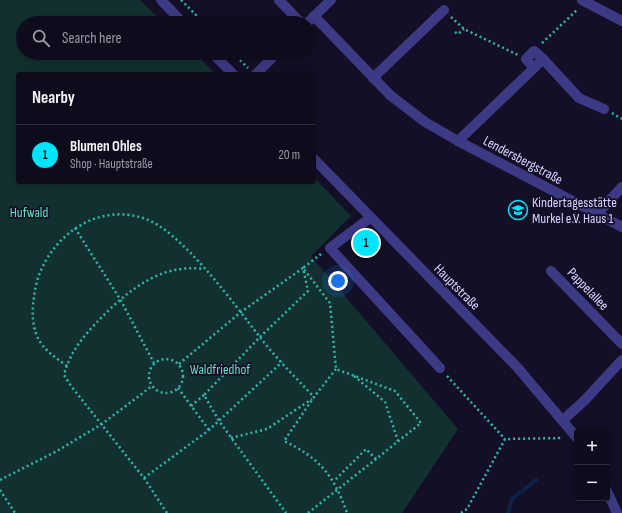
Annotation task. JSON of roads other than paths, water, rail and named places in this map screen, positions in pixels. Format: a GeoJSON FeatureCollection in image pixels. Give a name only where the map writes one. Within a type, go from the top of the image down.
{"type":"FeatureCollection","features":[{"type":"Feature","properties":{"kind":"street"},"geometry":{"type":"LineString","coordinates":[[161,0],[176,16]]}},
{"type":"Feature","properties":{"kind":"street"},"geometry":{"type":"LineString","coordinates":[[278,0],[294,16]]}},
{"type":"Feature","properties":{"kind":"street"},"geometry":{"type":"LineString","coordinates":[[315,16],[331,0]]}},
{"type":"Feature","properties":{"kind":"street"},"geometry":{"type":"LineString","coordinates":[[584,1],[622,21]]}},
{"type":"Feature","properties":{"kind":"street"},"geometry":{"type":"LineString","coordinates":[[373,78],[444,10]]}},
{"type":"Feature","properties":{"kind":"street","name":"Lendersbergstraße"},"geometry":{"type":"LineString","coordinates":[[316,25],[409,110],[458,141],[622,227]]}},
{"type":"Feature","properties":{"kind":"street"},"geometry":{"type":"LineString","coordinates":[[534,68],[526,59],[534,51],[579,98],[604,109]]}},
{"type":"Feature","properties":{"kind":"street","name":"Lendersbergstraße"},"geometry":{"type":"LineString","coordinates":[[458,141],[543,59]]}},
{"type":"Feature","properties":{"kind":"street"},"geometry":{"type":"LineString","coordinates":[[219,60],[230,72]]}},
{"type":"Feature","properties":{"kind":"street"},"geometry":{"type":"LineString","coordinates":[[258,72],[270,60]]}},
{"type":"Feature","properties":{"kind":"street","name":"Hauptstraße"},"geometry":{"type":"LineString","coordinates":[[316,161],[517,368],[574,433]]}},
{"type":"Feature","properties":{"kind":"street"},"geometry":{"type":"LineString","coordinates":[[597,214],[622,187]]}},
{"type":"Feature","properties":{"kind":"street"},"geometry":{"type":"LineString","coordinates":[[370,218],[330,248],[440,368]]}},
{"type":"Feature","properties":{"kind":"street","name":"Pappelallee"},"geometry":{"type":"LineString","coordinates":[[551,271],[622,344]]}},
{"type":"Feature","properties":{"kind":"street"},"geometry":{"type":"LineString","coordinates":[[563,420],[585,400],[622,360]]}},
{"type":"Feature","properties":{"kind":"street"},"geometry":{"type":"LineString","coordinates":[[610,498],[617,513]]}},
{"type":"Feature","properties":{"kind":"waterway"},"geometry":{"type":"LineString","coordinates":[[508,513],[512,499],[536,480]]}},
{"type":"Feature","properties":{"kind":"place","name":"Kindertagesstätte Murkel e.V. Haus 1"},"geometry":{"type":"Point","coordinates":[518,210]}},
{"type":"Feature","properties":{"kind":"place","name":"Blumen Ohles"},"geometry":{"type":"Point","coordinates":[366,243]}},
{"type":"Feature","properties":{"kind":"park label","name":"Hufwald"},"geometry":{"type":"Point","coordinates":[29,212]}},
{"type":"Feature","properties":{"kind":"park label","name":"Waldfriedhof"},"geometry":{"type":"Point","coordinates":[220,369]}}]}
